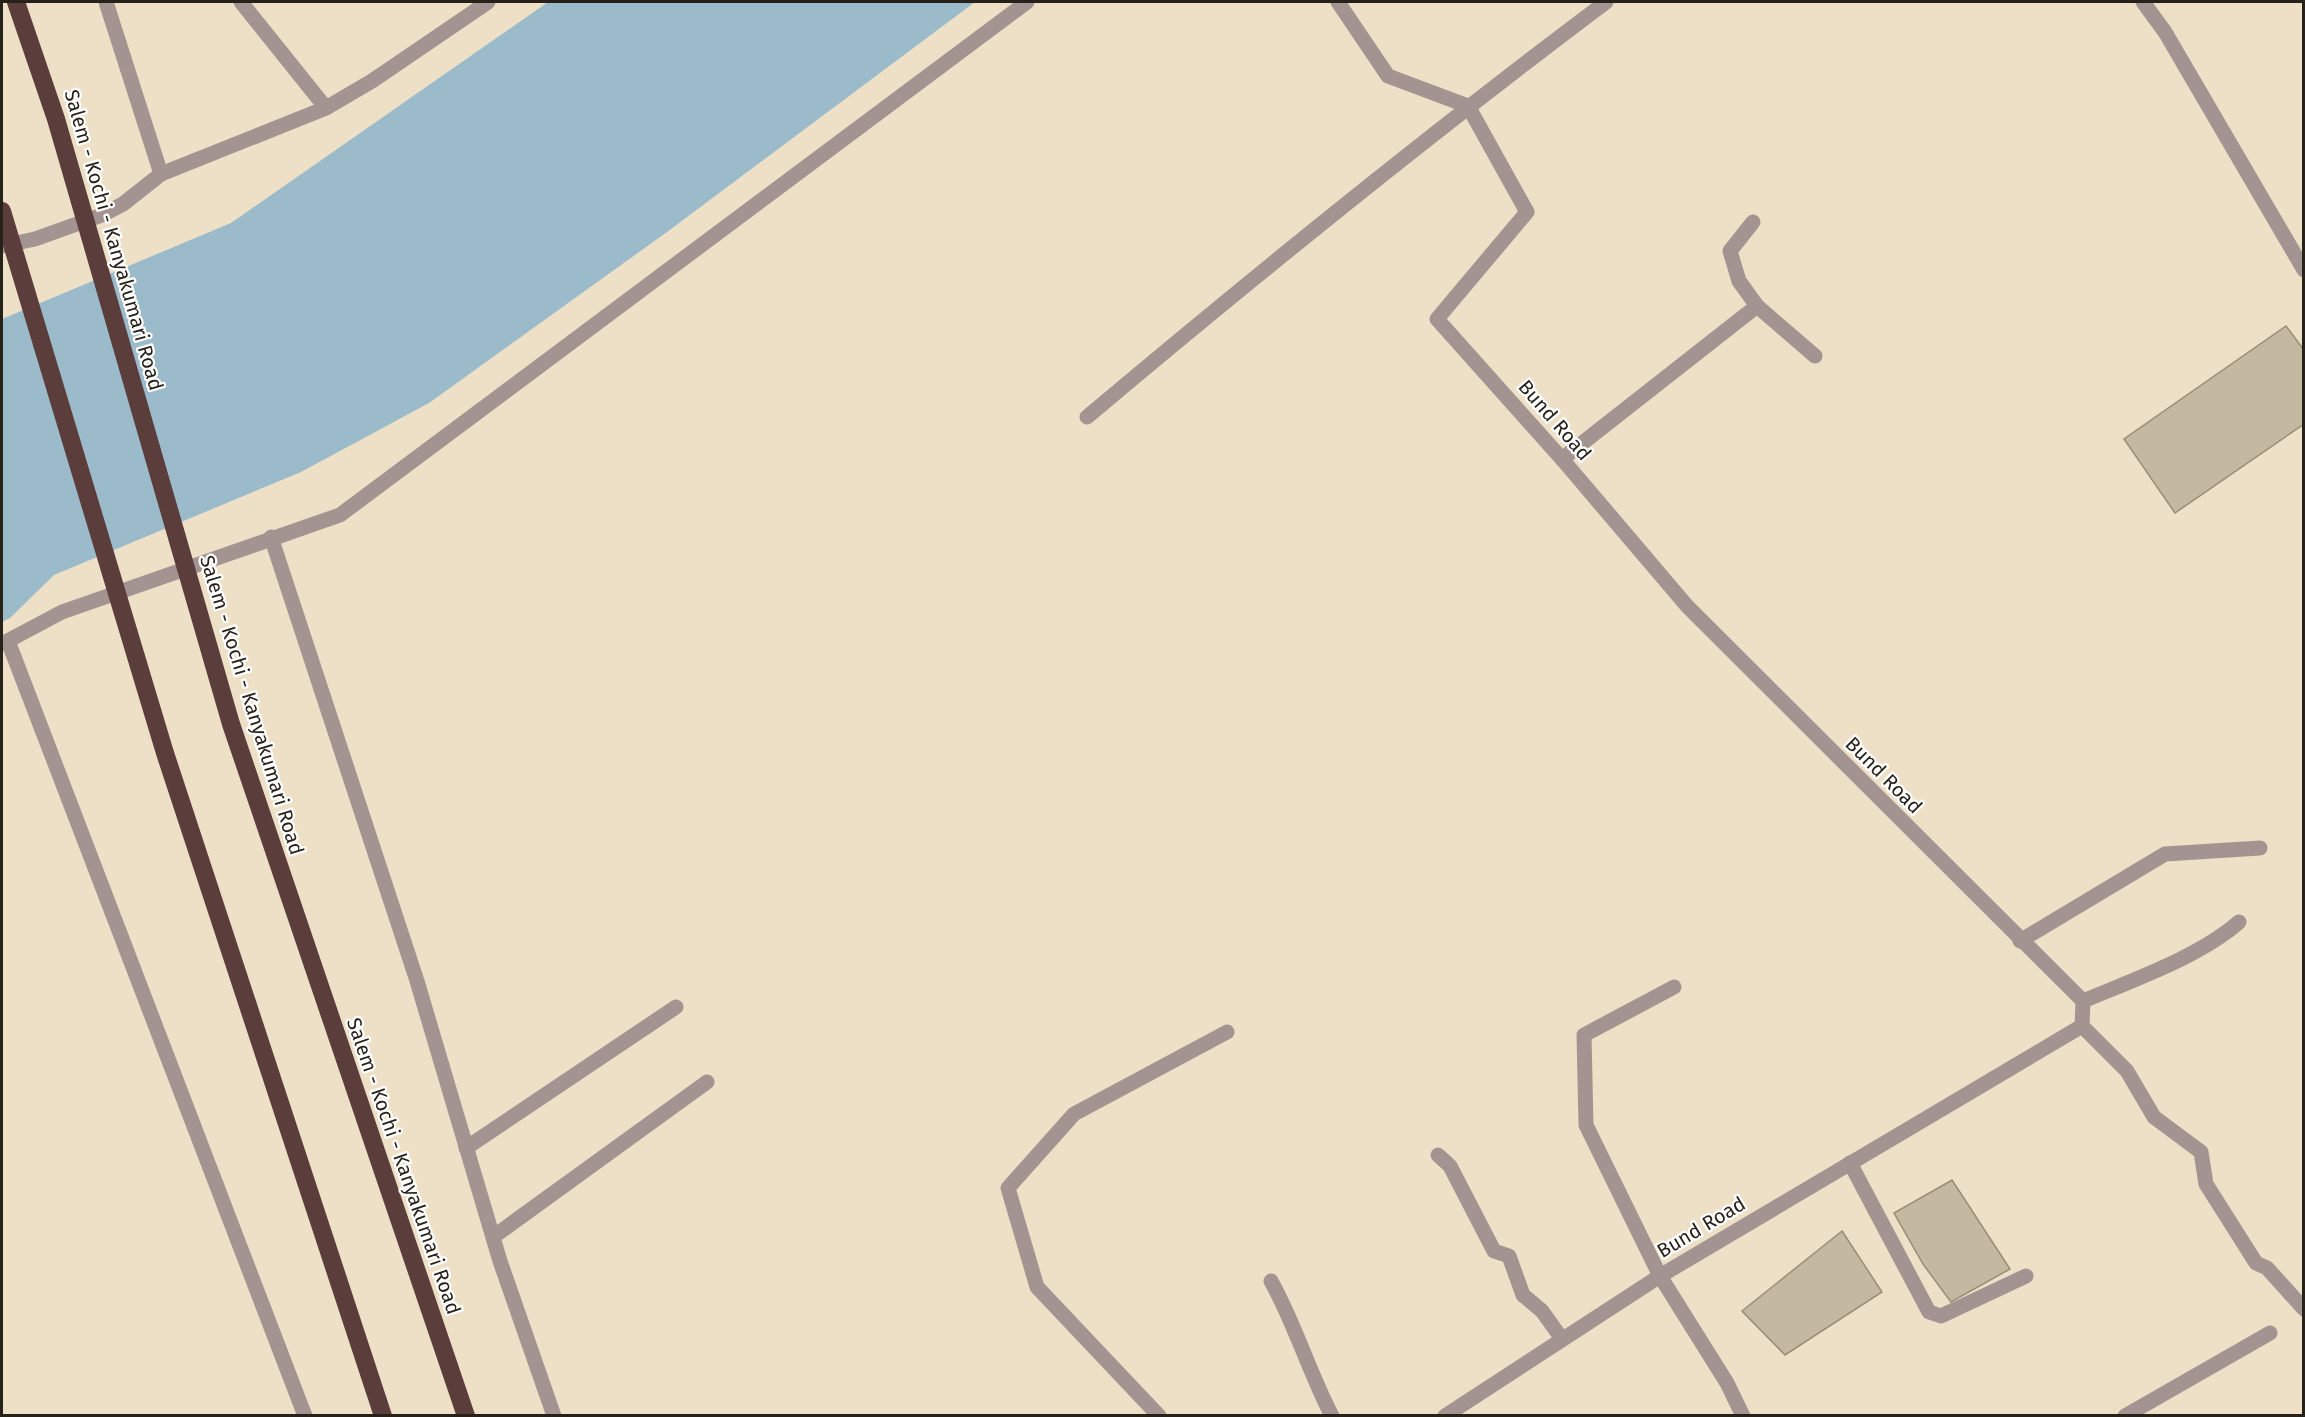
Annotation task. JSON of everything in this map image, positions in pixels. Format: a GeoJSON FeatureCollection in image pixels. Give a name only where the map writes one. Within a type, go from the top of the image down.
{"type":"FeatureCollection","features":[{"type":"Feature","properties":{"kind":"highway","name":"Salem - Kochi - Kanyakumari Road"},"geometry":{"type":"LineString","coordinates":[[16,2],[56,119],[231,724],[466,1416]]}},
{"type":"Feature","properties":{"kind":"highway"},"geometry":{"type":"LineString","coordinates":[[2,211],[165,753],[383,1416]]}},
{"type":"Feature","properties":{"kind":"street"},"geometry":{"type":"LineString","coordinates":[[106,2],[160,174]]}},
{"type":"Feature","properties":{"kind":"street"},"geometry":{"type":"LineString","coordinates":[[241,2],[326,108]]}},
{"type":"Feature","properties":{"kind":"street"},"geometry":{"type":"LineString","coordinates":[[2,246],[35,239],[102,215],[123,204],[160,174],[326,108],[372,81],[488,2]]}},
{"type":"Feature","properties":{"kind":"street"},"geometry":{"type":"LineString","coordinates":[[305,1416],[5,643],[62,612],[271,537],[340,515],[1028,2]]}},
{"type":"Feature","properties":{"kind":"street"},"geometry":{"type":"LineString","coordinates":[[1338,2],[1388,76],[1468,106]]}},
{"type":"Feature","properties":{"kind":"street"},"geometry":{"type":"LineString","coordinates":[[1087,417],[1278,257],[1468,106],[1606,2]]}},
{"type":"Feature","properties":{"kind":"street"},"geometry":{"type":"LineString","coordinates":[[2143,2],[2165,32],[2304,270]]}},
{"type":"Feature","properties":{"kind":"street","name":"Bund Road"},"geometry":{"type":"LineString","coordinates":[[1468,106],[1527,212],[1437,319],[1562,459],[1687,606],[2020,941],[2084,1001]]}},
{"type":"Feature","properties":{"kind":"street"},"geometry":{"type":"LineString","coordinates":[[1753,222],[1730,252],[1739,280],[1757,306],[1815,356]]}},
{"type":"Feature","properties":{"kind":"street"},"geometry":{"type":"LineString","coordinates":[[1562,459],[1757,306]]}},
{"type":"Feature","properties":{"kind":"street"},"geometry":{"type":"LineString","coordinates":[[271,537],[417,981],[493,1237],[554,1416]]}},
{"type":"Feature","properties":{"kind":"street"},"geometry":{"type":"LineString","coordinates":[[2020,941],[2165,854],[2260,848]]}},
{"type":"Feature","properties":{"kind":"street"},"geometry":{"type":"LineString","coordinates":[[2239,922],[2221,938],[2084,1001],[2082,1026],[2127,1071],[2154,1117],[2201,1152],[2206,1184],[2256,1263],[2267,1268],[2304,1310]]}},
{"type":"Feature","properties":{"kind":"street"},"geometry":{"type":"LineString","coordinates":[[1674,987],[1584,1035],[1586,1125],[1660,1276],[1727,1383],[1743,1416]]}},
{"type":"Feature","properties":{"kind":"street"},"geometry":{"type":"LineString","coordinates":[[466,1148],[676,1007]]}},
{"type":"Feature","properties":{"kind":"street","name":"Bund Road"},"geometry":{"type":"LineString","coordinates":[[1444,1416],[1660,1276],[2082,1026]]}},
{"type":"Feature","properties":{"kind":"street"},"geometry":{"type":"LineString","coordinates":[[1159,1416],[1037,1287],[1008,1188],[1074,1114],[1227,1032]]}},
{"type":"Feature","properties":{"kind":"street"},"geometry":{"type":"LineString","coordinates":[[493,1237],[706,1082]]}},
{"type":"Feature","properties":{"kind":"street"},"geometry":{"type":"LineString","coordinates":[[1438,1155],[1450,1166],[1494,1251],[1509,1256],[1523,1295],[1542,1311],[1562,1339]]}},
{"type":"Feature","properties":{"kind":"street"},"geometry":{"type":"LineString","coordinates":[[1850,1162],[1929,1312],[1941,1316],[2026,1276]]}},
{"type":"Feature","properties":{"kind":"street"},"geometry":{"type":"LineString","coordinates":[[1271,1281],[1286,1306],[1319,1391],[1332,1416]]}},
{"type":"Feature","properties":{"kind":"street"},"geometry":{"type":"LineString","coordinates":[[2125,1416],[2270,1333]]}},
{"type":"Feature","properties":{"kind":"water"},"geometry":{"type":"Polygon","coordinates":[[[548,2],[975,2],[667,232],[429,403],[301,472],[54,575],[10,618],[2,622],[2,319],[231,223],[548,2]]]}},
{"type":"Feature","properties":{"kind":"building"},"geometry":{"type":"Polygon","coordinates":[[[2286,326],[2304,350],[2304,424],[2175,513],[2124,439],[2286,326]]]}},
{"type":"Feature","properties":{"kind":"building"},"geometry":{"type":"Polygon","coordinates":[[[1952,1180],[2010,1269],[1951,1302],[1923,1264],[1894,1213],[1952,1180]]]}},
{"type":"Feature","properties":{"kind":"building"},"geometry":{"type":"Polygon","coordinates":[[[1842,1231],[1882,1292],[1785,1355],[1742,1311],[1842,1231]]]}}]}
